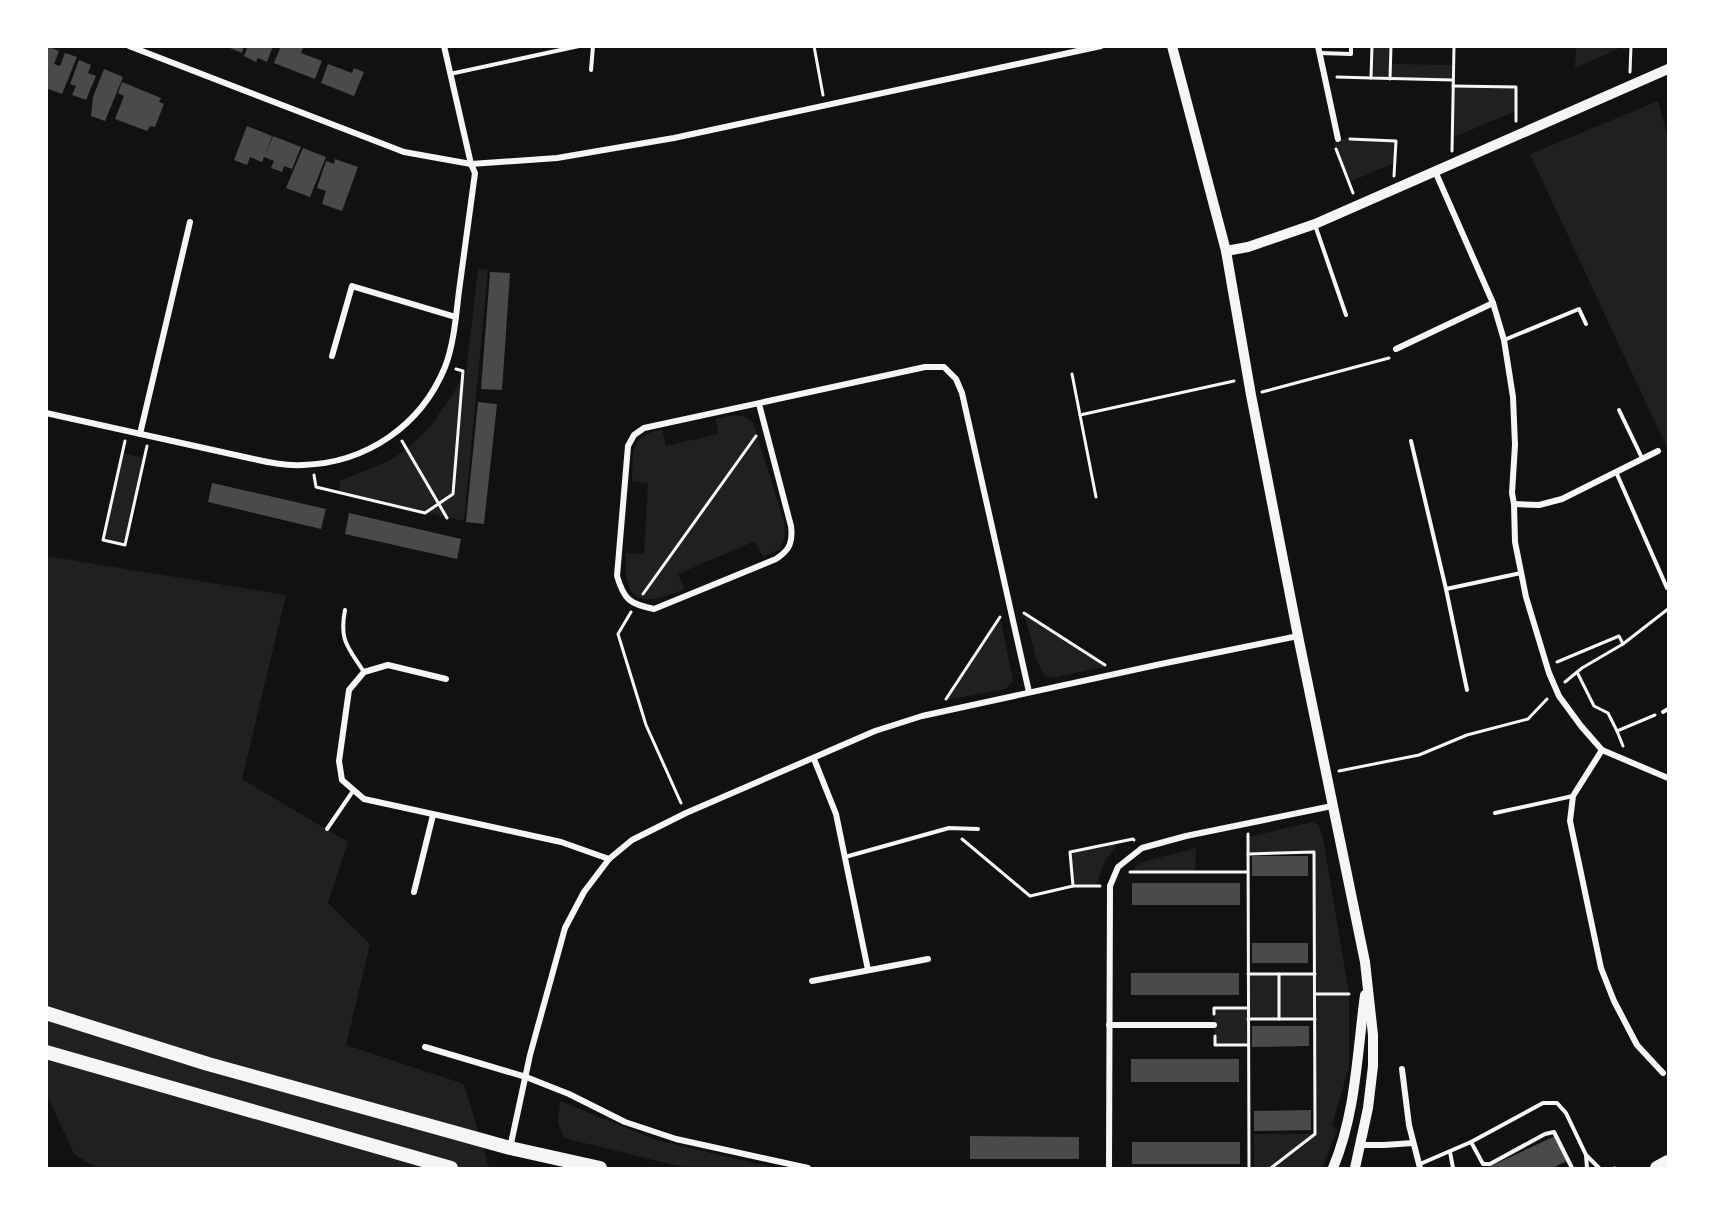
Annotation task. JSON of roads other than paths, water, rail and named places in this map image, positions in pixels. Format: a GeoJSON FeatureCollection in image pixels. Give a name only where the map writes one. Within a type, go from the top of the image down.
{"type":"FeatureCollection","features":[{"type":"Feature","properties":{"kind":"highway"},"geometry":{"type":"LineString","coordinates":[[46,1012],[208,1064],[510,1148],[600,1168]]}},
{"type":"Feature","properties":{"kind":"highway"},"geometry":{"type":"LineString","coordinates":[[46,1052],[451,1168]]}},
{"type":"Feature","properties":{"kind":"highway"},"geometry":{"type":"LineString","coordinates":[[1657,1168],[1668,1162]]}},
{"type":"Feature","properties":{"kind":"street"},"geometry":{"type":"LineString","coordinates":[[129,46],[404,152],[471,164],[557,158],[650,142],[1101,46]]}},
{"type":"Feature","properties":{"kind":"street"},"geometry":{"type":"LineString","coordinates":[[46,413],[279,464],[311,465],[361,454],[397,432],[428,399],[446,365],[456,317],[475,173],[444,46]]}},
{"type":"Feature","properties":{"kind":"street"},"geometry":{"type":"LineString","coordinates":[[1172,46],[1226,251],[1251,395],[1332,806],[1350,882],[1367,979],[1373,1035],[1373,1066],[1368,1108],[1355,1168]]}},
{"type":"Feature","properties":{"kind":"street"},"geometry":{"type":"LineString","coordinates":[[1318,50],[1338,139]]}},
{"type":"Feature","properties":{"kind":"street"},"geometry":{"type":"LineString","coordinates":[[1226,251],[1248,247],[1315,224],[1668,69]]}},
{"type":"Feature","properties":{"kind":"street"},"geometry":{"type":"LineString","coordinates":[[1435,171],[1493,303],[1504,340],[1513,398],[1515,445],[1512,493],[1515,542],[1530,613],[1556,690],[1581,726],[1602,750],[1668,778]]}},
{"type":"Feature","properties":{"kind":"street"},"geometry":{"type":"LineString","coordinates":[[140,434],[190,222]]}},
{"type":"Feature","properties":{"kind":"street"},"geometry":{"type":"LineString","coordinates":[[332,356],[352,286],[456,317]]}},
{"type":"Feature","properties":{"kind":"street"},"geometry":{"type":"LineString","coordinates":[[1395,349],[1493,303]]}},
{"type":"Feature","properties":{"kind":"street"},"geometry":{"type":"LineString","coordinates":[[759,404],[791,526],[793,539],[787,552],[776,559],[654,609],[635,605],[622,591],[617,576],[628,446],[634,435],[644,428],[925,367],[944,367],[956,379],[962,393],[1029,692]]}},
{"type":"Feature","properties":{"kind":"street"},"geometry":{"type":"LineString","coordinates":[[1514,504],[1539,505],[1562,499],[1658,451]]}},
{"type":"Feature","properties":{"kind":"street"},"geometry":{"type":"LineString","coordinates":[[510,1148],[548,987],[565,928],[584,892],[609,859],[632,840],[686,813],[875,731],[937,713],[1029,692],[1298,636]]}},
{"type":"Feature","properties":{"kind":"street"},"geometry":{"type":"LineString","coordinates":[[446,679],[388,665],[364,672],[349,690],[339,761],[342,780],[364,799],[561,842],[609,859]]}},
{"type":"Feature","properties":{"kind":"street"},"geometry":{"type":"LineString","coordinates":[[1602,750],[1572,796],[1570,821],[1601,968],[1614,1001],[1637,1045],[1663,1073]]}},
{"type":"Feature","properties":{"kind":"street"},"geometry":{"type":"LineString","coordinates":[[814,759],[836,814],[868,970]]}},
{"type":"Feature","properties":{"kind":"street"},"geometry":{"type":"LineString","coordinates":[[1109,1168],[1110,886],[1118,867],[1142,848],[1186,836],[1332,806]]}},
{"type":"Feature","properties":{"kind":"street"},"geometry":{"type":"LineString","coordinates":[[414,892],[433,815]]}},
{"type":"Feature","properties":{"kind":"street"},"geometry":{"type":"LineString","coordinates":[[812,981],[928,959]]}},
{"type":"Feature","properties":{"kind":"street"},"geometry":{"type":"LineString","coordinates":[[1334,1168],[1348,1126],[1358,1066],[1367,979]]}},
{"type":"Feature","properties":{"kind":"street"},"geometry":{"type":"LineString","coordinates":[[1109,1025],[1214,1025]]}},
{"type":"Feature","properties":{"kind":"street"},"geometry":{"type":"LineString","coordinates":[[425,1047],[526,1077],[569,1094],[626,1122],[676,1139],[808,1168]]}},
{"type":"Feature","properties":{"kind":"street"},"geometry":{"type":"LineString","coordinates":[[1402,1069],[1413,1143],[1420,1166]]}},
{"type":"Feature","properties":{"kind":"street"},"geometry":{"type":"LineString","coordinates":[[1360,1144],[1413,1143]]}},
{"type":"Feature","properties":{"kind":"street"},"geometry":{"type":"LineString","coordinates":[[1360,1144],[1361,1168]]}},
{"type":"Feature","properties":{"kind":"lane"},"geometry":{"type":"LineString","coordinates":[[450,74],[579,46]]}},
{"type":"Feature","properties":{"kind":"lane"},"geometry":{"type":"LineString","coordinates":[[591,70],[593,46]]}},
{"type":"Feature","properties":{"kind":"lane"},"geometry":{"type":"LineString","coordinates":[[1318,50],[1351,54],[1351,46]]}},
{"type":"Feature","properties":{"kind":"lane"},"geometry":{"type":"LineString","coordinates":[[1315,224],[1346,315]]}},
{"type":"Feature","properties":{"kind":"lane"},"geometry":{"type":"LineString","coordinates":[[1504,340],[1579,309],[1586,324]]}},
{"type":"Feature","properties":{"kind":"lane"},"geometry":{"type":"LineString","coordinates":[[1619,410],[1642,459]]}},
{"type":"Feature","properties":{"kind":"lane"},"geometry":{"type":"LineString","coordinates":[[1411,441],[1467,690]]}},
{"type":"Feature","properties":{"kind":"lane"},"geometry":{"type":"LineString","coordinates":[[1616,472],[1667,588]]}},
{"type":"Feature","properties":{"kind":"lane"},"geometry":{"type":"LineString","coordinates":[[1446,589],[1521,573]]}},
{"type":"Feature","properties":{"kind":"lane"},"geometry":{"type":"LineString","coordinates":[[345,610],[342,627],[344,640],[364,672]]}},
{"type":"Feature","properties":{"kind":"lane"},"geometry":{"type":"LineString","coordinates":[[1663,712],[1668,709]]}},
{"type":"Feature","properties":{"kind":"lane"},"geometry":{"type":"LineString","coordinates":[[327,829],[353,791]]}},
{"type":"Feature","properties":{"kind":"lane"},"geometry":{"type":"LineString","coordinates":[[1494,813],[1572,796]]}},
{"type":"Feature","properties":{"kind":"lane"},"geometry":{"type":"LineString","coordinates":[[845,857],[949,828],[978,829]]}},
{"type":"Feature","properties":{"kind":"lane"},"geometry":{"type":"LineString","coordinates":[[1420,1166],[1543,1104],[1557,1104],[1566,1113],[1586,1155],[1599,1168]]}},
{"type":"Feature","properties":{"kind":"lane"},"geometry":{"type":"LineString","coordinates":[[1471,1142],[1483,1164],[1490,1164],[1554,1132],[1572,1168]]}},
{"type":"Feature","properties":{"kind":"lane"},"geometry":{"type":"LineString","coordinates":[[1450,1152],[1453,1168]]}},
{"type":"Feature","properties":{"kind":"lane"},"geometry":{"type":"LineString","coordinates":[[1586,1155],[1587,1168]]}}]}
